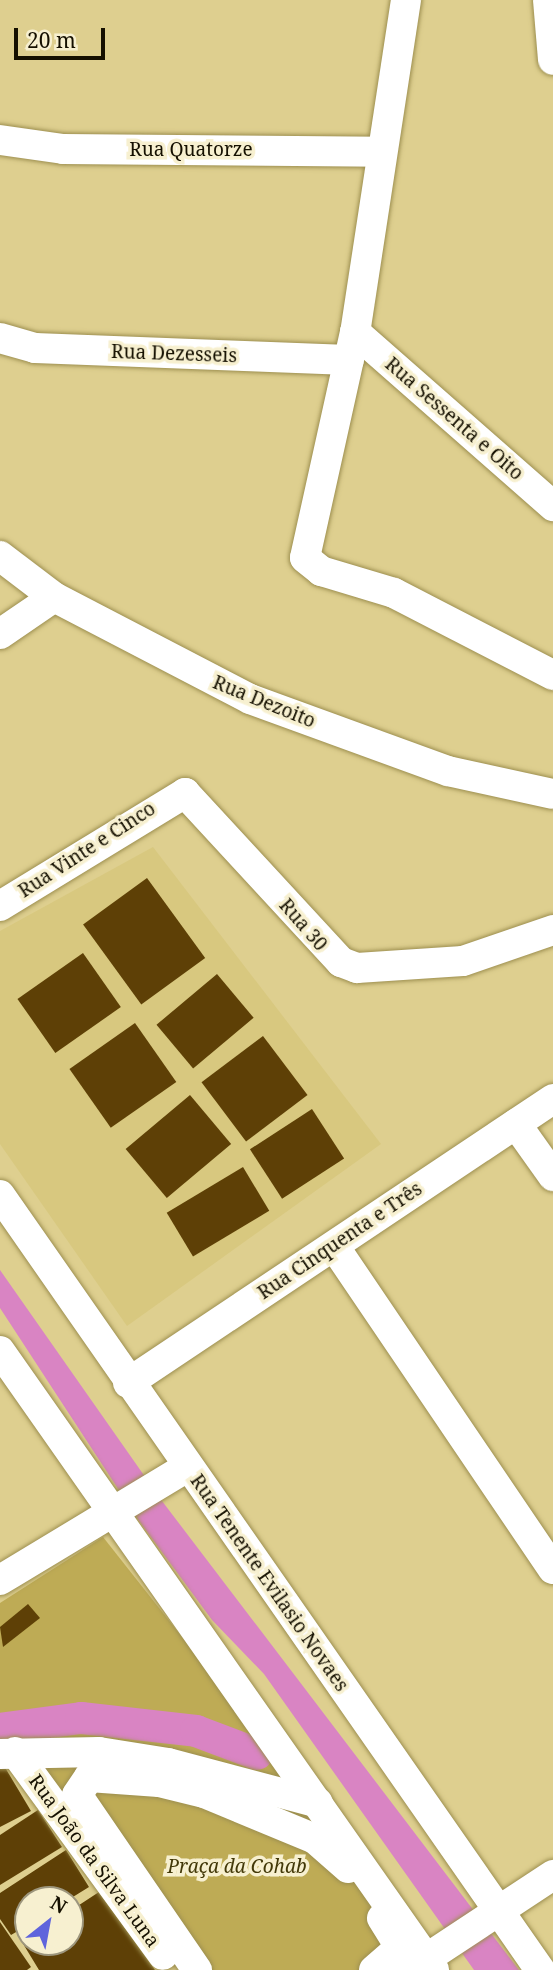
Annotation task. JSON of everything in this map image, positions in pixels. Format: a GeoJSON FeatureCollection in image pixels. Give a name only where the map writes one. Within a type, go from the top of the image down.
{"type":"FeatureCollection","features":[{"type":"Feature","properties":{"kind":"street"},"geometry":{"type":"LineString","coordinates":[[406,0],[352,346],[305,558],[321,571],[394,593],[553,675]]}},
{"type":"Feature","properties":{"kind":"street"},"geometry":{"type":"LineString","coordinates":[[548,0],[553,60]]}},
{"type":"Feature","properties":{"kind":"street","name":"Rua Quatorze"},"geometry":{"type":"LineString","coordinates":[[0,141],[63,149],[382,152]]}},
{"type":"Feature","properties":{"kind":"street","name":"Rua Dezesseis"},"geometry":{"type":"LineString","coordinates":[[0,338],[34,348],[352,346]]}},
{"type":"Feature","properties":{"kind":"street","name":"Rua Sessenta e Oito"},"geometry":{"type":"LineString","coordinates":[[352,346],[553,506]]}},
{"type":"Feature","properties":{"kind":"street","name":"Rua Dezoito"},"geometry":{"type":"LineString","coordinates":[[0,556],[54,597],[250,699],[448,771],[553,794]]}},
{"type":"Feature","properties":{"kind":"street"},"geometry":{"type":"LineString","coordinates":[[0,634],[54,597]]}},
{"type":"Feature","properties":{"kind":"street","name":"Rua Vinte e Cinco"},"geometry":{"type":"LineString","coordinates":[[0,906],[175,794]]}},
{"type":"Feature","properties":{"kind":"street","name":"Rua 30"},"geometry":{"type":"LineString","coordinates":[[175,794],[196,798],[328,954],[357,968],[463,961],[553,930]]}},
{"type":"Feature","properties":{"kind":"street","name":"Rua Cinquenta e Três"},"geometry":{"type":"LineString","coordinates":[[128,1383],[553,1099]]}},
{"type":"Feature","properties":{"kind":"street"},"geometry":{"type":"LineString","coordinates":[[516,1124],[553,1176]]}},
{"type":"Feature","properties":{"kind":"street","name":"Rua Tenente Evilasio Novaes"},"geometry":{"type":"LineString","coordinates":[[0,1195],[495,1915],[540,1970]]}},
{"type":"Feature","properties":{"kind":"street"},"geometry":{"type":"LineString","coordinates":[[334,1246],[553,1569]]}},
{"type":"Feature","properties":{"kind":"street"},"geometry":{"type":"LineString","coordinates":[[0,1351],[116,1509],[318,1803],[430,1960],[553,1875]]}},
{"type":"Feature","properties":{"kind":"street"},"geometry":{"type":"LineString","coordinates":[[0,1580],[187,1467]]}},
{"type":"Feature","properties":{"kind":"street"},"geometry":{"type":"LineString","coordinates":[[7,1753],[99,1752],[168,1763],[318,1803]]}},
{"type":"Feature","properties":{"kind":"street","name":"Rua João da Silva Luna"},"geometry":{"type":"LineString","coordinates":[[7,1753],[174,1970]]}},
{"type":"Feature","properties":{"kind":"street"},"geometry":{"type":"LineString","coordinates":[[197,1970],[76,1795],[89,1777],[159,1782],[204,1793],[327,1847],[400,1944],[374,1970]]}},
{"type":"Feature","properties":{"kind":"shaded area"},"geometry":{"type":"Polygon","coordinates":[[[153,847],[381,1144],[127,1326],[0,1144],[0,931],[153,847]]]}},
{"type":"Feature","properties":{"kind":"shaded area"},"geometry":{"type":"Polygon","coordinates":[[[0,1270],[162,1501],[519,1970],[474,1970],[264,1674],[212,1620],[139,1521],[0,1308],[0,1270]]]}},
{"type":"Feature","properties":{"kind":"green space","name":"Praça da Cohab"},"geometry":{"type":"Polygon","coordinates":[[[103,1537],[295,1780],[413,1943],[394,1970],[182,1970],[0,1741],[0,1603],[103,1537]]]}},
{"type":"Feature","properties":{"kind":"building"},"geometry":{"type":"Polygon","coordinates":[[[147,878],[205,958],[141,1005],[83,924],[147,878]]]}},
{"type":"Feature","properties":{"kind":"building"},"geometry":{"type":"Polygon","coordinates":[[[83,953],[121,1007],[55,1053],[17,999],[83,953]]]}},
{"type":"Feature","properties":{"kind":"building"},"geometry":{"type":"Polygon","coordinates":[[[217,974],[254,1018],[193,1068],[156,1025],[217,974]]]}},
{"type":"Feature","properties":{"kind":"building"},"geometry":{"type":"Polygon","coordinates":[[[135,1023],[176,1082],[111,1128],[69,1069],[135,1023]]]}},
{"type":"Feature","properties":{"kind":"building"},"geometry":{"type":"Polygon","coordinates":[[[263,1036],[308,1095],[246,1141],[202,1082],[263,1036]]]}},
{"type":"Feature","properties":{"kind":"building"},"geometry":{"type":"Polygon","coordinates":[[[190,1095],[231,1144],[167,1198],[126,1149],[190,1095]]]}},
{"type":"Feature","properties":{"kind":"building"},"geometry":{"type":"Polygon","coordinates":[[[312,1109],[344,1158],[282,1199],[250,1149],[312,1109]]]}},
{"type":"Feature","properties":{"kind":"building"},"geometry":{"type":"Polygon","coordinates":[[[243,1167],[269,1211],[193,1257],[167,1213],[243,1167]]]}},
{"type":"Feature","properties":{"kind":"building"},"geometry":{"type":"Polygon","coordinates":[[[28,1604],[40,1618],[3,1647],[0,1627],[28,1604]]]}},
{"type":"Feature","properties":{"kind":"building"},"geometry":{"type":"Polygon","coordinates":[[[0,1759],[31,1811],[0,1827],[0,1759]]]}},
{"type":"Feature","properties":{"kind":"building"},"geometry":{"type":"Polygon","coordinates":[[[38,1810],[62,1847],[0,1885],[0,1835],[38,1810]]]}},
{"type":"Feature","properties":{"kind":"building"},"geometry":{"type":"Polygon","coordinates":[[[66,1850],[89,1887],[84,1890],[84,1886],[14,1886],[14,1933],[11,1935],[0,1919],[0,1893],[66,1850]]]}},
{"type":"Feature","properties":{"kind":"building"},"geometry":{"type":"Polygon","coordinates":[[[99,1892],[155,1970],[39,1970],[30,1956],[84,1956],[84,1902],[99,1892]]]}},
{"type":"Feature","properties":{"kind":"building"},"geometry":{"type":"Polygon","coordinates":[[[0,1922],[14,1942],[14,1956],[23,1956],[31,1967],[27,1970],[0,1970],[0,1922]]]}},
{"type":"Feature","properties":{"kind":"waterway"},"geometry":{"type":"LineString","coordinates":[[0,1729],[81,1718],[196,1731],[257,1754]]}}]}
